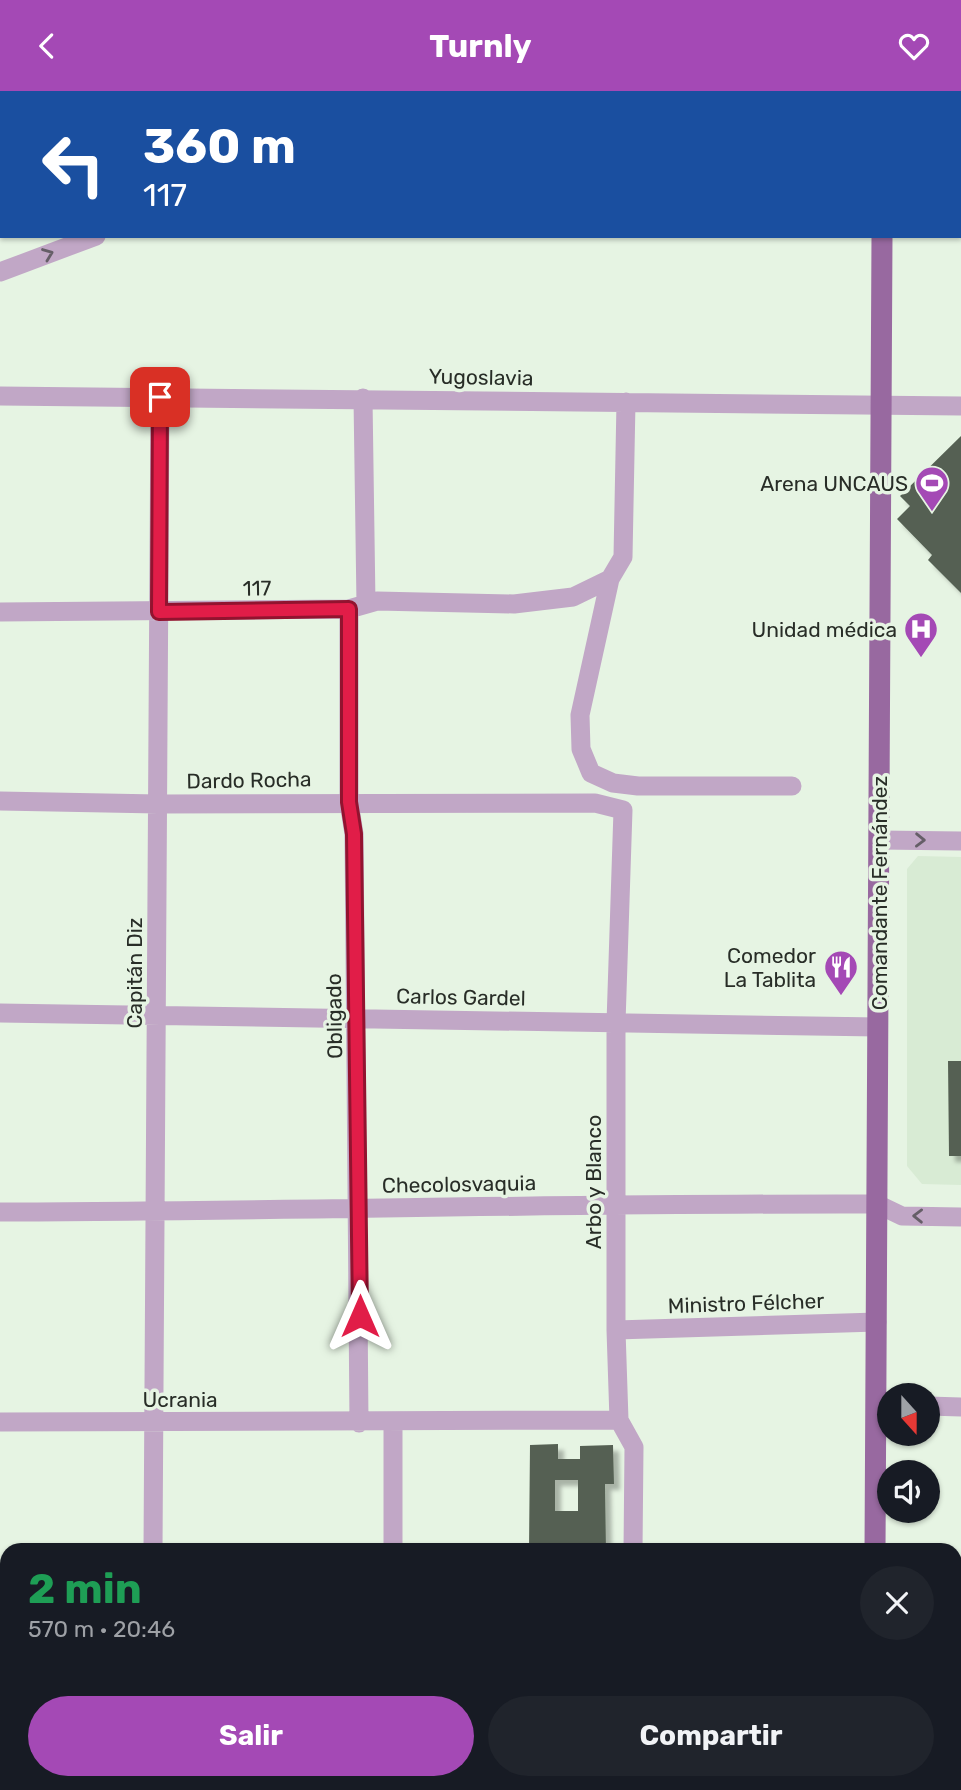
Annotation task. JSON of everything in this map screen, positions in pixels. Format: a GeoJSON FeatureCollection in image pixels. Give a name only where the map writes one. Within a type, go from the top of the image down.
{"type":"FeatureCollection","features":[{"type":"Feature","properties":{"kind":"main road","name":"Comandante Fernández"},"geometry":{"type":"LineString","coordinates":[[881,1383],[877,1321],[877,1204],[883,238]]}},
{"type":"Feature","properties":{"kind":"main road","name":"Comandante Fernández"},"geometry":{"type":"LineString","coordinates":[[875,1543],[881,1446]]}},
{"type":"Feature","properties":{"kind":"street"},"geometry":{"type":"LineString","coordinates":[[0,272],[91,238]]}},
{"type":"Feature","properties":{"kind":"street","name":"Yugoslavia"},"geometry":{"type":"LineString","coordinates":[[0,396],[961,406]]}},
{"type":"Feature","properties":{"kind":"street","name":"Capitán Diz"},"geometry":{"type":"LineString","coordinates":[[153,1543],[160,397]]}},
{"type":"Feature","properties":{"kind":"street","name":"Obligado"},"geometry":{"type":"LineString","coordinates":[[359,1423],[357,1017],[354,834],[349,802],[363,398]]}},
{"type":"Feature","properties":{"kind":"street"},"geometry":{"type":"LineString","coordinates":[[626,402],[623,557],[610,579],[580,715],[581,749],[591,773],[613,783],[638,786],[792,786]]}},
{"type":"Feature","properties":{"kind":"street","name":"117"},"geometry":{"type":"LineString","coordinates":[[0,612],[159,612],[357,607],[377,601],[514,604],[573,597],[610,579]]}},
{"type":"Feature","properties":{"kind":"street","name":"Dardo Rocha"},"geometry":{"type":"LineString","coordinates":[[0,801],[158,804],[595,803],[623,810]]}},
{"type":"Feature","properties":{"kind":"street","name":"Arbo y Blanco"},"geometry":{"type":"LineString","coordinates":[[623,810],[616,1023],[616,1330],[619,1420],[634,1447],[633,1543]]}},
{"type":"Feature","properties":{"kind":"street"},"geometry":{"type":"LineString","coordinates":[[879,840],[961,841]]}},
{"type":"Feature","properties":{"kind":"street","name":"Carlos Gardel"},"geometry":{"type":"LineString","coordinates":[[0,1013],[878,1027]]}},
{"type":"Feature","properties":{"kind":"street","name":"Checolosvaquia"},"geometry":{"type":"LineString","coordinates":[[0,1212],[155,1212],[616,1203],[877,1204]]}},
{"type":"Feature","properties":{"kind":"street"},"geometry":{"type":"LineString","coordinates":[[877,1204],[902,1216],[961,1216]]}},
{"type":"Feature","properties":{"kind":"street","name":"Ministro Félcher"},"geometry":{"type":"LineString","coordinates":[[616,1330],[877,1321]]}},
{"type":"Feature","properties":{"kind":"street"},"geometry":{"type":"LineString","coordinates":[[940,1406],[961,1406]]}},
{"type":"Feature","properties":{"kind":"street"},"geometry":{"type":"LineString","coordinates":[[359,1423],[619,1420]]}},
{"type":"Feature","properties":{"kind":"street","name":"Ucrania"},"geometry":{"type":"LineString","coordinates":[[0,1422],[359,1423]]}},
{"type":"Feature","properties":{"kind":"street"},"geometry":{"type":"LineString","coordinates":[[393,1423],[393,1543]]}},
{"type":"Feature","properties":{"kind":"shaded area"},"geometry":{"type":"Polygon","coordinates":[[[918,856],[961,857],[961,1185],[922,1184],[907,1166],[907,869],[918,856]]]}},
{"type":"Feature","properties":{"kind":"building","name":"Arena UNCAUS"},"geometry":{"type":"Polygon","coordinates":[[[961,436],[961,593],[928,560],[932,555],[897,519],[910,506],[900,496],[961,436]]]}},
{"type":"Feature","properties":{"kind":"building"},"geometry":{"type":"Polygon","coordinates":[[[948,1061],[961,1061],[961,1156],[949,1156],[948,1061]]]}},
{"type":"Feature","properties":{"kind":"building"},"geometry":{"type":"Polygon","coordinates":[[[558,1444],[558,1459],[580,1459],[580,1446],[613,1445],[614,1484],[605,1484],[606,1543],[529,1543],[530,1445],[558,1444]],[[555,1480],[555,1511],[578,1511],[578,1480],[555,1480]]]}},
{"type":"Feature","properties":{"kind":"place","name":"Arena UNCAUS"},"geometry":{"type":"Point","coordinates":[932,513]}},
{"type":"Feature","properties":{"kind":"place","name":"Unidad médica"},"geometry":{"type":"Point","coordinates":[921,659]}},
{"type":"Feature","properties":{"kind":"place","name":"Comedor La Tablita"},"geometry":{"type":"Point","coordinates":[841,997]}},
{"type":"Feature","properties":{"kind":"route"},"geometry":{"type":"LineString","coordinates":[[160,397],[159,612],[349,609],[349,802],[354,834],[360,1316]]}}]}
